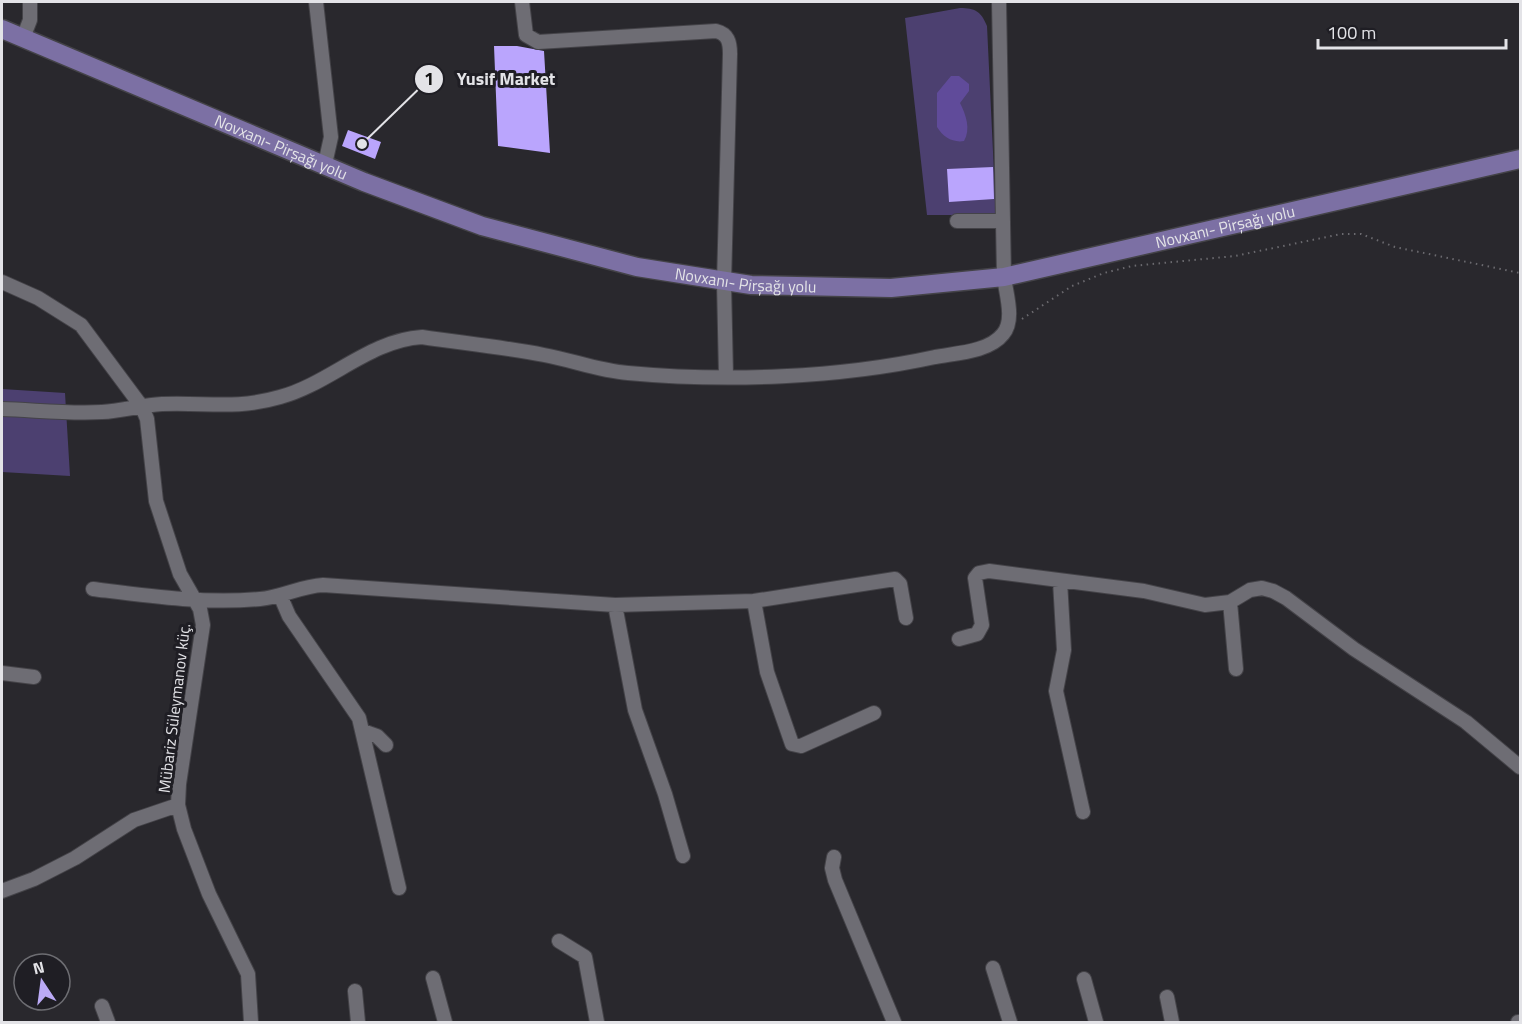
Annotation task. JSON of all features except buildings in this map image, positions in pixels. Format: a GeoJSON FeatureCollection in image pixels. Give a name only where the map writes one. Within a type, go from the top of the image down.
{"type":"FeatureCollection","features":[{"type":"Feature","properties":{"kind":"main road","name":"Novxanı- Pirşağı yolu"},"geometry":{"type":"LineString","coordinates":[[2,29],[395,194],[492,229],[637,267],[724,283],[800,288],[891,288],[1004,277],[1521,159]]}},
{"type":"Feature","properties":{"kind":"street"},"geometry":{"type":"LineString","coordinates":[[23,38],[30,20],[30,2]]}},
{"type":"Feature","properties":{"kind":"street"},"geometry":{"type":"LineString","coordinates":[[316,2],[331,136],[325,164]]}},
{"type":"Feature","properties":{"kind":"street"},"geometry":{"type":"LineString","coordinates":[[522,2],[526,35],[538,42],[716,31],[728,38],[730,54],[724,283],[726,376]]}},
{"type":"Feature","properties":{"kind":"street"},"geometry":{"type":"LineString","coordinates":[[2,409],[100,412],[162,404],[235,406],[257,403],[307,388],[387,344],[406,338],[422,338],[544,355],[627,373],[726,376],[826,374],[886,368],[986,347],[1001,337],[1007,328],[1009,314],[1004,277],[999,2]]}},
{"type":"Feature","properties":{"kind":"street"},"geometry":{"type":"LineString","coordinates":[[957,221],[1003,221]]}},
{"type":"Feature","properties":{"kind":"street","name":"Mübariz Süleymanov küç."},"geometry":{"type":"LineString","coordinates":[[2,282],[38,298],[81,325],[142,407],[149,432],[156,501],[180,574],[202,616],[202,638],[179,784],[178,805],[184,829],[201,874],[245,965],[251,1023]]}},
{"type":"Feature","properties":{"kind":"street"},"geometry":{"type":"LineString","coordinates":[[959,639],[977,634],[982,625],[974,587],[975,578],[979,573],[989,571],[1144,591],[1205,605],[1230,602],[1250,590],[1262,588],[1286,598],[1336,636],[1466,722],[1521,766]]}},
{"type":"Feature","properties":{"kind":"street"},"geometry":{"type":"LineString","coordinates":[[93,589],[195,601],[260,599],[309,586],[323,585],[615,605],[754,601],[895,579],[900,584],[906,618]]}},
{"type":"Feature","properties":{"kind":"street"},"geometry":{"type":"LineString","coordinates":[[1060,581],[1064,650],[1056,691],[1083,812]]}},
{"type":"Feature","properties":{"kind":"street"},"geometry":{"type":"LineString","coordinates":[[280,595],[290,616],[353,707],[363,731],[399,888]]}},
{"type":"Feature","properties":{"kind":"street"},"geometry":{"type":"LineString","coordinates":[[754,601],[766,672],[792,744],[801,746],[874,713]]}},
{"type":"Feature","properties":{"kind":"street"},"geometry":{"type":"LineString","coordinates":[[1230,602],[1236,669]]}},
{"type":"Feature","properties":{"kind":"street"},"geometry":{"type":"LineString","coordinates":[[615,605],[635,710],[665,794],[683,856]]}},
{"type":"Feature","properties":{"kind":"street"},"geometry":{"type":"LineString","coordinates":[[2,673],[34,677]]}},
{"type":"Feature","properties":{"kind":"street"},"geometry":{"type":"LineString","coordinates":[[363,731],[377,736],[386,745]]}},
{"type":"Feature","properties":{"kind":"street"},"geometry":{"type":"LineString","coordinates":[[2,891],[34,879],[75,858],[134,820],[178,805]]}},
{"type":"Feature","properties":{"kind":"street"},"geometry":{"type":"LineString","coordinates":[[834,857],[832,868],[835,880],[894,1023]]}},
{"type":"Feature","properties":{"kind":"street"},"geometry":{"type":"LineString","coordinates":[[559,941],[585,957],[597,1023]]}},
{"type":"Feature","properties":{"kind":"street"},"geometry":{"type":"LineString","coordinates":[[993,968],[1010,1023]]}},
{"type":"Feature","properties":{"kind":"street"},"geometry":{"type":"LineString","coordinates":[[434,978],[445,1023]]}},
{"type":"Feature","properties":{"kind":"street"},"geometry":{"type":"LineString","coordinates":[[1084,979],[1096,1023]]}},
{"type":"Feature","properties":{"kind":"street"},"geometry":{"type":"LineString","coordinates":[[355,991],[358,1023]]}},
{"type":"Feature","properties":{"kind":"street"},"geometry":{"type":"LineString","coordinates":[[1167,997],[1172,1023]]}},
{"type":"Feature","properties":{"kind":"street"},"geometry":{"type":"LineString","coordinates":[[102,1006],[108,1023]]}},
{"type":"Feature","properties":{"kind":"path"},"geometry":{"type":"LineString","coordinates":[[1007,328],[1072,286],[1104,273],[1132,266],[1235,256],[1341,234],[1361,234],[1395,247],[1521,273]]}},
{"type":"Feature","properties":{"kind":"shaded area"},"geometry":{"type":"Polygon","coordinates":[[[960,8],[977,11],[987,26],[996,215],[927,215],[905,18],[960,8]]]}},
{"type":"Feature","properties":{"kind":"shaded area"},"geometry":{"type":"Polygon","coordinates":[[[951,76],[959,76],[969,84],[969,91],[960,103],[966,117],[967,127],[964,141],[949,138],[937,127],[937,93],[951,76]]]}},
{"type":"Feature","properties":{"kind":"shaded area"},"geometry":{"type":"Polygon","coordinates":[[[2,389],[65,393],[70,476],[2,472],[2,389]]]}},
{"type":"Feature","properties":{"kind":"place","name":"Yusif Market"},"geometry":{"type":"Point","coordinates":[362,144]}}]}
